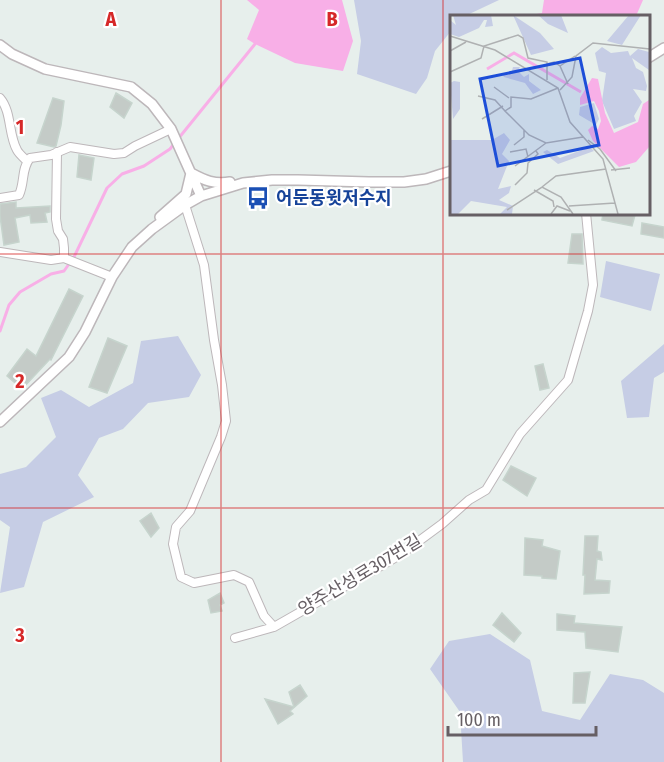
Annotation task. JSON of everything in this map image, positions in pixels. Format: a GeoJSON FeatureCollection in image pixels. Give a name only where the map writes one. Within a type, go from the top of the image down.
{"type":"FeatureCollection","features":[{"type":"Feature","properties":{"kind":"street"},"geometry":{"type":"LineString","coordinates":[[0,45],[12,54],[45,69],[131,87],[152,104],[172,131],[201,196]]}},
{"type":"Feature","properties":{"kind":"street"},"geometry":{"type":"LineString","coordinates":[[649,57],[664,48]]}},
{"type":"Feature","properties":{"kind":"street"},"geometry":{"type":"LineString","coordinates":[[0,98],[5,104],[12,137],[18,151],[27,161]]}},
{"type":"Feature","properties":{"kind":"street"},"geometry":{"type":"LineString","coordinates":[[0,198],[19,195],[25,165],[30,158],[51,155],[70,147],[114,154],[124,153],[172,131]]}},
{"type":"Feature","properties":{"kind":"street"},"geometry":{"type":"LineString","coordinates":[[57,152],[56,219],[58,231],[63,239],[65,259]]}},
{"type":"Feature","properties":{"kind":"street"},"geometry":{"type":"LineString","coordinates":[[0,422],[69,357],[85,332],[112,277],[132,248],[152,229],[201,196],[243,183],[287,179],[404,182],[426,179],[450,171]]}},
{"type":"Feature","properties":{"kind":"street"},"geometry":{"type":"LineString","coordinates":[[191,173],[205,181],[222,184],[252,177],[260,182]]}},
{"type":"Feature","properties":{"kind":"street"},"geometry":{"type":"LineString","coordinates":[[152,229],[156,220],[186,194],[191,173]]}},
{"type":"Feature","properties":{"kind":"street"},"geometry":{"type":"LineString","coordinates":[[185,205],[204,265],[226,421],[190,510],[176,527],[173,544],[176,562],[181,576],[194,583],[234,575],[249,582],[264,616],[274,627]]}},
{"type":"Feature","properties":{"kind":"street","name":"양주산성로307번길"},"geometry":{"type":"LineString","coordinates":[[235,638],[274,627],[400,555],[486,490],[520,434],[568,380],[593,285],[586,214]]}},
{"type":"Feature","properties":{"kind":"street"},"geometry":{"type":"LineString","coordinates":[[0,252],[51,260],[65,259],[112,277]]}},
{"type":"Feature","properties":{"kind":"shaded area"},"geometry":{"type":"Polygon","coordinates":[[[247,0],[342,0],[353,41],[343,71],[295,63],[247,39],[259,10],[247,0]]]}},
{"type":"Feature","properties":{"kind":"shaded area"},"geometry":{"type":"Polygon","coordinates":[[[354,0],[499,0],[467,15],[450,15],[450,32],[435,51],[427,78],[416,94],[357,74],[361,41],[354,0]]]}},
{"type":"Feature","properties":{"kind":"shaded area"},"geometry":{"type":"Polygon","coordinates":[[[544,0],[643,0],[636,15],[531,15],[542,13],[544,0]]]}},
{"type":"Feature","properties":{"kind":"shaded area"},"geometry":{"type":"Polygon","coordinates":[[[606,261],[660,274],[651,311],[600,297],[606,261]]]}},
{"type":"Feature","properties":{"kind":"shaded area"},"geometry":{"type":"Polygon","coordinates":[[[178,336],[201,375],[189,397],[148,403],[123,429],[99,438],[78,475],[94,497],[43,522],[24,587],[0,593],[10,527],[0,520],[0,474],[26,467],[56,437],[41,398],[61,390],[89,407],[133,383],[141,341],[178,336]]]}},
{"type":"Feature","properties":{"kind":"shaded area"},"geometry":{"type":"Polygon","coordinates":[[[664,344],[664,372],[654,378],[649,417],[627,418],[621,381],[664,344]]]}},
{"type":"Feature","properties":{"kind":"shaded area"},"geometry":{"type":"Polygon","coordinates":[[[490,634],[530,660],[542,711],[580,720],[610,674],[643,680],[664,693],[664,762],[463,762],[460,712],[430,669],[449,641],[490,634]]]}},
{"type":"Feature","properties":{"kind":"building"},"geometry":{"type":"Polygon","coordinates":[[[116,93],[132,103],[124,118],[110,107],[116,93]]]}},
{"type":"Feature","properties":{"kind":"building"},"geometry":{"type":"Polygon","coordinates":[[[53,98],[64,101],[61,125],[54,147],[37,143],[53,98]]]}},
{"type":"Feature","properties":{"kind":"building"},"geometry":{"type":"Polygon","coordinates":[[[79,155],[94,158],[91,180],[77,177],[79,155]]]}},
{"type":"Feature","properties":{"kind":"building"},"geometry":{"type":"Polygon","coordinates":[[[16,202],[16,208],[50,206],[50,212],[45,213],[47,222],[31,223],[30,215],[15,218],[19,242],[4,245],[0,204],[16,202]]]}},
{"type":"Feature","properties":{"kind":"building"},"geometry":{"type":"Polygon","coordinates":[[[603,214],[635,215],[632,226],[602,220],[603,214]]]}},
{"type":"Feature","properties":{"kind":"building"},"geometry":{"type":"Polygon","coordinates":[[[642,223],[664,227],[664,238],[641,234],[642,223]]]}},
{"type":"Feature","properties":{"kind":"building"},"geometry":{"type":"Polygon","coordinates":[[[572,234],[582,234],[583,264],[568,263],[572,234]]]}},
{"type":"Feature","properties":{"kind":"building"},"geometry":{"type":"Polygon","coordinates":[[[69,289],[83,296],[51,360],[22,389],[7,376],[27,349],[36,356],[69,289]]]}},
{"type":"Feature","properties":{"kind":"building"},"geometry":{"type":"Polygon","coordinates":[[[108,338],[127,346],[107,393],[89,387],[108,338]]]}},
{"type":"Feature","properties":{"kind":"building"},"geometry":{"type":"Polygon","coordinates":[[[543,364],[549,388],[540,390],[535,366],[543,364]]]}},
{"type":"Feature","properties":{"kind":"building"},"geometry":{"type":"Polygon","coordinates":[[[511,466],[536,478],[527,496],[503,480],[511,466]]]}},
{"type":"Feature","properties":{"kind":"building"},"geometry":{"type":"Polygon","coordinates":[[[151,513],[159,528],[151,537],[140,521],[151,513]]]}},
{"type":"Feature","properties":{"kind":"building"},"geometry":{"type":"Polygon","coordinates":[[[585,536],[598,536],[597,551],[601,552],[602,560],[597,559],[595,580],[610,581],[609,593],[584,594],[585,536]]]}},
{"type":"Feature","properties":{"kind":"building"},"geometry":{"type":"Polygon","coordinates":[[[525,538],[543,540],[542,546],[560,551],[556,579],[524,575],[525,538]]]}},
{"type":"Feature","properties":{"kind":"building"},"geometry":{"type":"Polygon","coordinates":[[[220,593],[224,603],[220,605],[222,611],[211,613],[208,600],[220,593]]]}},
{"type":"Feature","properties":{"kind":"building"},"geometry":{"type":"Polygon","coordinates":[[[502,613],[521,633],[514,642],[493,625],[502,613]]]}},
{"type":"Feature","properties":{"kind":"building"},"geometry":{"type":"Polygon","coordinates":[[[557,614],[575,616],[574,623],[622,627],[618,652],[586,648],[585,632],[557,630],[557,614]]]}},
{"type":"Feature","properties":{"kind":"building"},"geometry":{"type":"Polygon","coordinates":[[[590,672],[585,703],[573,703],[574,673],[590,672]]]}},
{"type":"Feature","properties":{"kind":"building"},"geometry":{"type":"Polygon","coordinates":[[[300,685],[307,696],[290,711],[293,714],[278,724],[265,699],[294,707],[289,692],[300,685]]]}},
{"type":"Feature","properties":{"kind":"waterway"},"geometry":{"type":"LineString","coordinates":[[178,139],[255,44]]}},
{"type":"Feature","properties":{"kind":"waterway"},"geometry":{"type":"LineString","coordinates":[[0,331],[9,305],[20,292],[51,274],[64,271],[74,257],[107,188],[122,174],[144,166],[174,144]]}},
{"type":"Feature","properties":{"kind":"place","name":"어둔동윗저수지"},"geometry":{"type":"Point","coordinates":[258,198]}}]}
